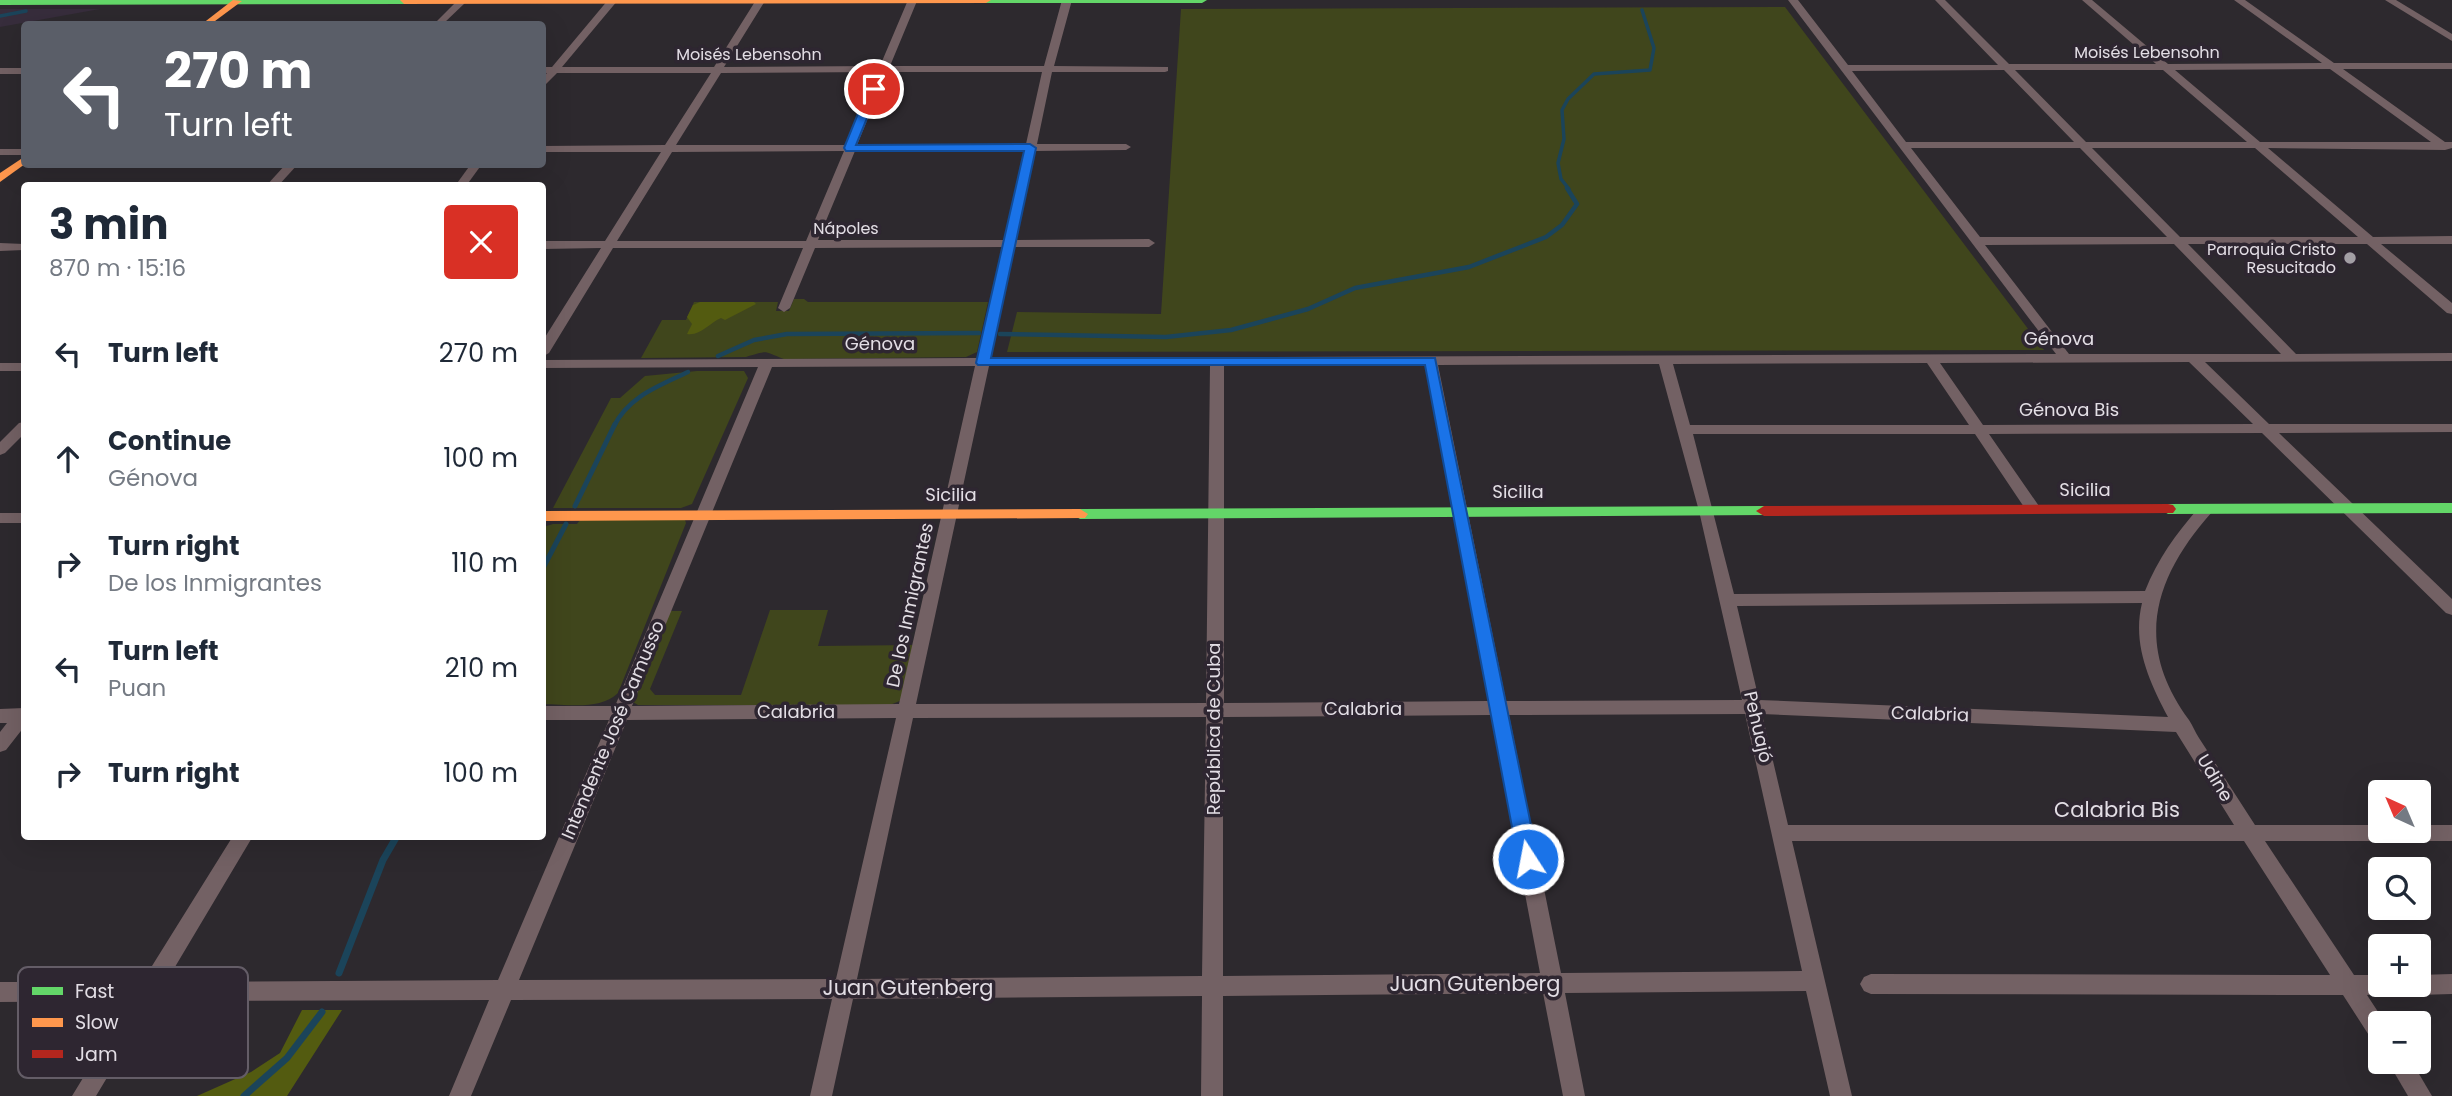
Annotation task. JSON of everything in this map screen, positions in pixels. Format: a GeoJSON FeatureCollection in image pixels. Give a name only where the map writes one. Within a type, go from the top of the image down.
{"type":"FeatureCollection","features":[{"type":"Feature","properties":{"kind":"main road"},"geometry":{"type":"LineString","coordinates":[[0,2],[1202,0]]}},
{"type":"Feature","properties":{"kind":"main road"},"geometry":{"type":"LineString","coordinates":[[210,21],[237,1]]}},
{"type":"Feature","properties":{"kind":"main road"},"geometry":{"type":"LineString","coordinates":[[0,179],[21,162]]}},
{"type":"Feature","properties":{"kind":"main road","name":"Sicilia"},"geometry":{"type":"LineString","coordinates":[[546,516],[2452,508]]}},
{"type":"Feature","properties":{"kind":"street","name":"De los Inmigrantes"},"geometry":{"type":"LineString","coordinates":[[821,1096],[1030,148],[1067,0]]}},
{"type":"Feature","properties":{"kind":"street"},"geometry":{"type":"LineString","coordinates":[[1793,0],[2066,359]]}},
{"type":"Feature","properties":{"kind":"street"},"geometry":{"type":"LineString","coordinates":[[1940,0],[2294,358]]}},
{"type":"Feature","properties":{"kind":"street"},"geometry":{"type":"LineString","coordinates":[[2087,0],[2452,310]]}},
{"type":"Feature","properties":{"kind":"street"},"geometry":{"type":"LineString","coordinates":[[2239,0],[2449,147]]}},
{"type":"Feature","properties":{"kind":"street"},"geometry":{"type":"LineString","coordinates":[[2390,0],[2452,38]]}},
{"type":"Feature","properties":{"kind":"street"},"geometry":{"type":"LineString","coordinates":[[546,80],[612,1]]}},
{"type":"Feature","properties":{"kind":"street"},"geometry":{"type":"LineString","coordinates":[[546,347],[718,70],[750,1]]}},
{"type":"Feature","properties":{"kind":"street"},"geometry":{"type":"LineString","coordinates":[[784,308],[912,1]]}},
{"type":"Feature","properties":{"kind":"street"},"geometry":{"type":"LineString","coordinates":[[441,21],[461,2]]}},
{"type":"Feature","properties":{"kind":"street","name":"Moisés Lebensohn"},"geometry":{"type":"LineString","coordinates":[[1843,68],[2452,66]]}},
{"type":"Feature","properties":{"kind":"street","name":"Moisés Lebensohn"},"geometry":{"type":"LineString","coordinates":[[546,70],[1166,69]]}},
{"type":"Feature","properties":{"kind":"street"},"geometry":{"type":"LineString","coordinates":[[0,71],[21,71]]}},
{"type":"Feature","properties":{"kind":"street"},"geometry":{"type":"LineString","coordinates":[[1905,145],[2449,147]]}},
{"type":"Feature","properties":{"kind":"street"},"geometry":{"type":"LineString","coordinates":[[546,149],[1126,147]]}},
{"type":"Feature","properties":{"kind":"street"},"geometry":{"type":"LineString","coordinates":[[0,152],[21,152]]}},
{"type":"Feature","properties":{"kind":"street"},"geometry":{"type":"LineString","coordinates":[[275,182],[289,168]]}},
{"type":"Feature","properties":{"kind":"street"},"geometry":{"type":"LineString","coordinates":[[463,182],[474,168]]}},
{"type":"Feature","properties":{"kind":"street"},"geometry":{"type":"LineString","coordinates":[[1976,241],[2452,240]]}},
{"type":"Feature","properties":{"kind":"street","name":"Nápoles"},"geometry":{"type":"LineString","coordinates":[[546,244],[1149,243]]}},
{"type":"Feature","properties":{"kind":"street"},"geometry":{"type":"LineString","coordinates":[[0,247],[21,247]]}},
{"type":"Feature","properties":{"kind":"street","name":"Génova"},"geometry":{"type":"LineString","coordinates":[[546,365],[2452,357]]}},
{"type":"Feature","properties":{"kind":"street"},"geometry":{"type":"LineString","coordinates":[[2193,358],[2348,508],[2446,597],[2452,609]]}},
{"type":"Feature","properties":{"kind":"street"},"geometry":{"type":"LineString","coordinates":[[1931,359],[2033,509]]}},
{"type":"Feature","properties":{"kind":"street","name":"Pehuajó"},"geometry":{"type":"LineString","coordinates":[[1665,360],[1707,511],[1842,1096]]}},
{"type":"Feature","properties":{"kind":"street"},"geometry":{"type":"LineString","coordinates":[[1431,361],[1574,1096]]}},
{"type":"Feature","properties":{"kind":"street","name":"República de Cuba"},"geometry":{"type":"LineString","coordinates":[[1212,1096],[1217,362]]}},
{"type":"Feature","properties":{"kind":"street","name":"Intendente José Camusso"},"geometry":{"type":"LineString","coordinates":[[460,1096],[767,363]]}},
{"type":"Feature","properties":{"kind":"street"},"geometry":{"type":"LineString","coordinates":[[0,367],[21,367]]}},
{"type":"Feature","properties":{"kind":"street","name":"Génova Bis"},"geometry":{"type":"LineString","coordinates":[[1686,430],[2452,428]]}},
{"type":"Feature","properties":{"kind":"street"},"geometry":{"type":"LineString","coordinates":[[0,450],[21,429]]}},
{"type":"Feature","properties":{"kind":"street","name":"Udine"},"geometry":{"type":"LineString","coordinates":[[2207,508],[2176,545],[2150,597],[2148,648],[2155,673],[2183,725],[2249,833],[2368,1015]]}},
{"type":"Feature","properties":{"kind":"street"},"geometry":{"type":"LineString","coordinates":[[0,519],[21,518]]}},
{"type":"Feature","properties":{"kind":"street"},"geometry":{"type":"LineString","coordinates":[[1727,600],[2150,597]]}},
{"type":"Feature","properties":{"kind":"street","name":"Calabria"},"geometry":{"type":"LineString","coordinates":[[546,713],[1753,707],[2183,725]]}},
{"type":"Feature","properties":{"kind":"street"},"geometry":{"type":"LineString","coordinates":[[0,716],[21,716]]}},
{"type":"Feature","properties":{"kind":"street"},"geometry":{"type":"LineString","coordinates":[[0,745],[21,720]]}},
{"type":"Feature","properties":{"kind":"street","name":"Calabria Bis"},"geometry":{"type":"LineString","coordinates":[[1783,833],[2452,833]]}},
{"type":"Feature","properties":{"kind":"street"},"geometry":{"type":"LineString","coordinates":[[163,967],[242,840]]}},
{"type":"Feature","properties":{"kind":"street","name":"Juan Gutenberg"},"geometry":{"type":"LineString","coordinates":[[248,991],[1816,981]]}},
{"type":"Feature","properties":{"kind":"street"},"geometry":{"type":"LineString","coordinates":[[1871,984],[2368,985]]}},
{"type":"Feature","properties":{"kind":"street"},"geometry":{"type":"LineString","coordinates":[[2431,985],[2452,984]]}},
{"type":"Feature","properties":{"kind":"street","name":"Juan Gutenberg"},"geometry":{"type":"LineString","coordinates":[[0,992],[18,992]]}},
{"type":"Feature","properties":{"kind":"street"},"geometry":{"type":"LineString","coordinates":[[2407,1074],[2421,1096]]}},
{"type":"Feature","properties":{"kind":"street"},"geometry":{"type":"LineString","coordinates":[[83,1096],[94,1078]]}},
{"type":"Feature","properties":{"kind":"shaded area"},"geometry":{"type":"Polygon","coordinates":[[[0,9],[100,9],[21,21],[21,23],[0,27],[0,9]]]}},
{"type":"Feature","properties":{"kind":"green space"},"geometry":{"type":"Polygon","coordinates":[[[1785,7],[2044,350],[1007,352],[1017,312],[1161,314],[1181,9],[1785,7]]]}},
{"type":"Feature","properties":{"kind":"green space"},"geometry":{"type":"Polygon","coordinates":[[[794,299],[808,302],[988,302],[977,352],[966,357],[784,359],[766,352],[746,357],[641,358],[662,320],[686,320],[694,302],[778,302],[776,311],[789,311],[794,299]]]}},
{"type":"Feature","properties":{"kind":"green space"},"geometry":{"type":"Polygon","coordinates":[[[700,302],[756,304],[725,320],[721,318],[697,333],[687,334],[692,324],[687,317],[693,305],[700,302]]]}},
{"type":"Feature","properties":{"kind":"green space"},"geometry":{"type":"Polygon","coordinates":[[[697,371],[744,371],[748,378],[692,504],[681,508],[553,508],[611,398],[620,398],[645,376],[697,371]]]}},
{"type":"Feature","properties":{"kind":"green space"},"geometry":{"type":"Polygon","coordinates":[[[580,520],[685,520],[686,523],[618,693],[610,699],[592,704],[546,704],[546,526],[577,524],[580,520]]]}},
{"type":"Feature","properties":{"kind":"green space"},"geometry":{"type":"Polygon","coordinates":[[[770,610],[828,610],[818,646],[916,645],[902,700],[890,705],[638,705],[633,702],[667,611],[682,611],[650,689],[655,695],[741,695],[770,610]]]}},
{"type":"Feature","properties":{"kind":"green space"},"geometry":{"type":"Polygon","coordinates":[[[302,1010],[342,1010],[287,1096],[197,1096],[238,1078],[248,1078],[248,1073],[280,1053],[302,1010]]]}},
{"type":"Feature","properties":{"kind":"waterway"},"geometry":{"type":"LineString","coordinates":[[1569,189],[1561,179],[1558,163],[1564,139],[1562,110],[1568,99],[1594,74],[1650,70],[1654,48],[1642,10]]}},
{"type":"Feature","properties":{"kind":"waterway"},"geometry":{"type":"LineString","coordinates":[[0,16],[26,11]]}},
{"type":"Feature","properties":{"kind":"waterway"},"geometry":{"type":"LineString","coordinates":[[1000,334],[1166,337],[1231,330],[1308,309],[1355,288],[1469,267],[1546,237],[1562,225],[1577,204],[1567,188]]}},
{"type":"Feature","properties":{"kind":"waterway"},"geometry":{"type":"LineString","coordinates":[[718,356],[754,340],[787,334],[979,333]]}},
{"type":"Feature","properties":{"kind":"waterway"},"geometry":{"type":"LineString","coordinates":[[614,426],[636,399],[688,372]]}},
{"type":"Feature","properties":{"kind":"waterway"},"geometry":{"type":"LineString","coordinates":[[575,506],[614,426]]}},
{"type":"Feature","properties":{"kind":"waterway"},"geometry":{"type":"LineString","coordinates":[[546,562],[566,524]]}},
{"type":"Feature","properties":{"kind":"waterway"},"geometry":{"type":"LineString","coordinates":[[339,973],[383,860],[395,840]]}},
{"type":"Feature","properties":{"kind":"waterway"},"geometry":{"type":"LineString","coordinates":[[244,1096],[287,1058],[322,1012]]}},
{"type":"Feature","properties":{"kind":"traffic: fast"},"geometry":{"type":"LineString","coordinates":[[986,0],[1202,0]]}},
{"type":"Feature","properties":{"kind":"traffic: fast"},"geometry":{"type":"LineString","coordinates":[[0,2],[404,1]]}},
{"type":"Feature","properties":{"kind":"traffic: fast"},"geometry":{"type":"LineString","coordinates":[[2168,509],[2452,508]]}},
{"type":"Feature","properties":{"kind":"traffic: fast"},"geometry":{"type":"LineString","coordinates":[[1080,514],[1764,511]]}},
{"type":"Feature","properties":{"kind":"traffic: slow"},"geometry":{"type":"LineString","coordinates":[[404,1],[986,0]]}},
{"type":"Feature","properties":{"kind":"traffic: slow"},"geometry":{"type":"LineString","coordinates":[[210,21],[237,1]]}},
{"type":"Feature","properties":{"kind":"traffic: slow"},"geometry":{"type":"LineString","coordinates":[[0,179],[21,162]]}},
{"type":"Feature","properties":{"kind":"traffic: slow"},"geometry":{"type":"LineString","coordinates":[[546,516],[1080,514]]}},
{"type":"Feature","properties":{"kind":"traffic: jam"},"geometry":{"type":"LineString","coordinates":[[1764,511],[2168,509]]}},
{"type":"Feature","properties":{"kind":"place","name":"Parroquia Cristo Resucitado"},"geometry":{"type":"Point","coordinates":[2350,258]}},
{"type":"Feature","properties":{"kind":"route"},"geometry":{"type":"LineString","coordinates":[[874,89],[850,148],[1030,148],[983,363],[1431,361],[1528,859]]}}]}
